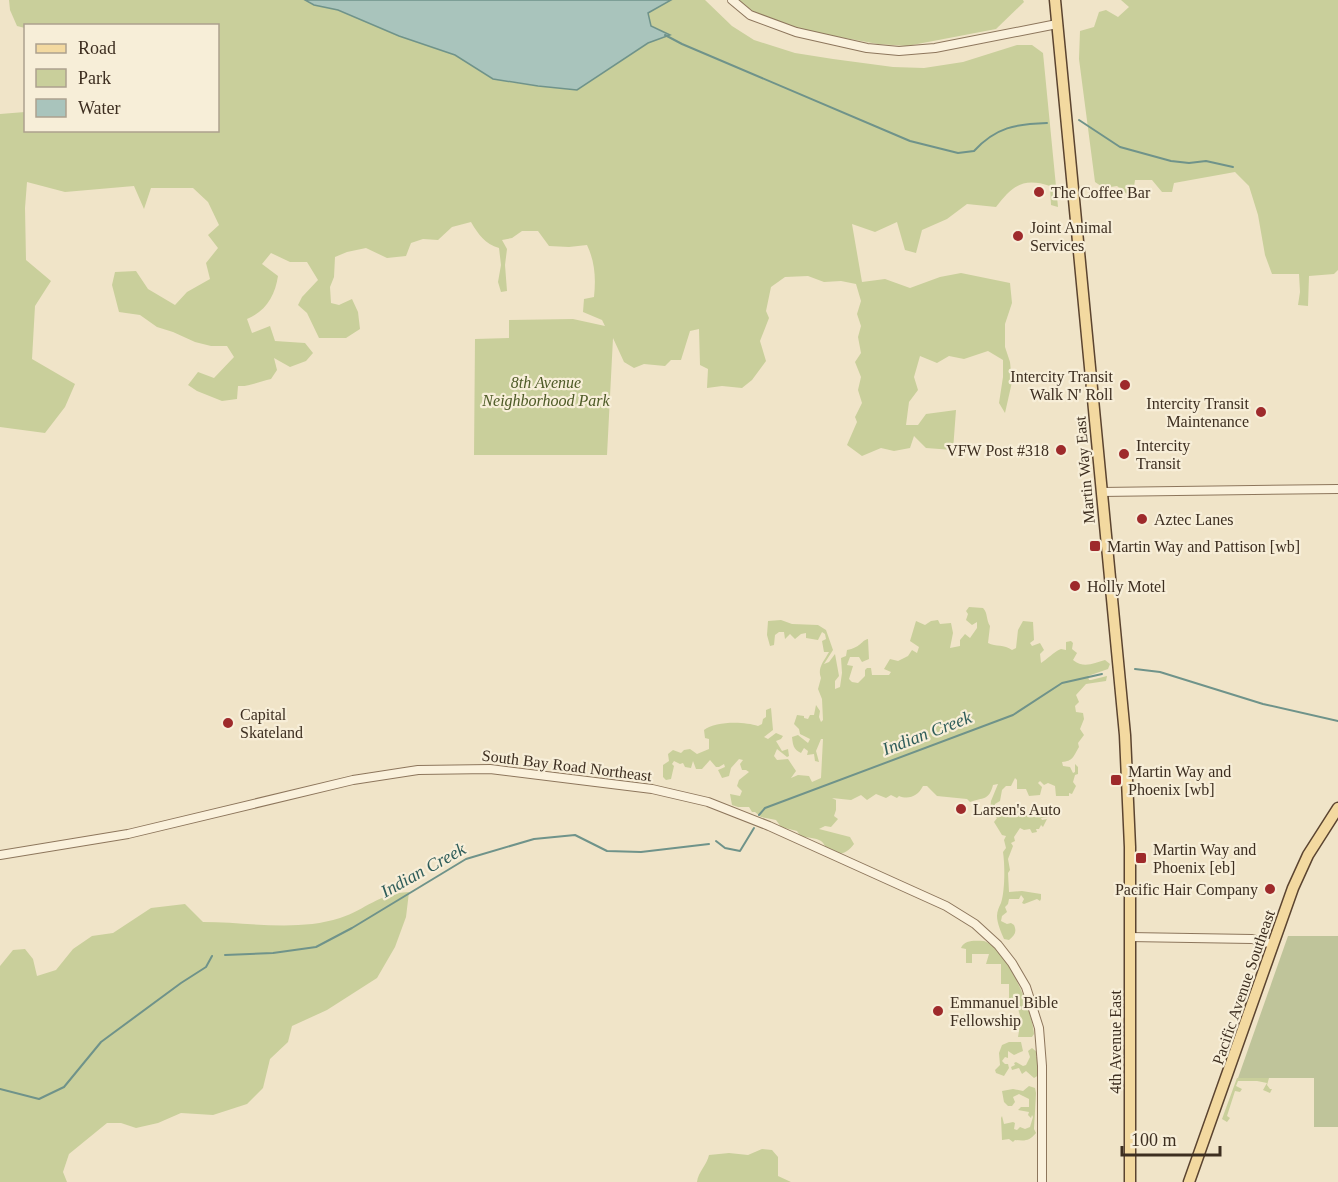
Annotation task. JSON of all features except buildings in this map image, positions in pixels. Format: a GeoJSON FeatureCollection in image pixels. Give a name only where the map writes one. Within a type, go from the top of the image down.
{"type":"FeatureCollection","features":[{"type":"Feature","properties":{"kind":"main road","name":"Martin Way East"},"geometry":{"type":"LineString","coordinates":[[1054,0],[1125,735],[1130,847],[1129,938]]}},
{"type":"Feature","properties":{"kind":"main road","name":"Pacific Avenue Southeast"},"geometry":{"type":"LineString","coordinates":[[1189,1182],[1301,868],[1338,808]]}},
{"type":"Feature","properties":{"kind":"main road","name":"4th Avenue East"},"geometry":{"type":"LineString","coordinates":[[1129,938],[1130,1182]]}},
{"type":"Feature","properties":{"kind":"street"},"geometry":{"type":"LineString","coordinates":[[732,0],[750,15],[796,32],[867,48],[899,51],[935,48],[1057,24]]}},
{"type":"Feature","properties":{"kind":"street"},"geometry":{"type":"LineString","coordinates":[[1101,492],[1338,489]]}},
{"type":"Feature","properties":{"kind":"street","name":"South Bay Road Northeast"},"geometry":{"type":"LineString","coordinates":[[0,855],[128,834],[353,780],[417,770],[490,769],[652,789],[696,799],[740,814],[908,888],[966,918],[991,937],[1017,971],[1032,1004],[1040,1039],[1042,1182]]}},
{"type":"Feature","properties":{"kind":"street"},"geometry":{"type":"LineString","coordinates":[[1129,938],[1252,939],[1273,944]]}},
{"type":"Feature","properties":{"kind":"green space","name":"8th Avenue Neighborhood Park"},"geometry":{"type":"Polygon","coordinates":[[[9,0],[305,0],[314,5],[338,10],[399,36],[455,55],[493,79],[577,90],[648,43],[669,35],[651,26],[647,12],[671,0],[705,0],[732,26],[754,40],[795,53],[893,67],[924,68],[963,62],[1017,45],[1032,45],[1043,53],[1058,207],[1051,205],[1050,186],[1041,183],[1025,183],[1013,189],[996,207],[967,204],[947,219],[922,230],[916,253],[905,250],[897,222],[875,232],[852,224],[862,282],[885,279],[910,288],[940,277],[961,273],[1010,283],[1012,303],[1005,324],[1005,347],[1010,362],[1012,382],[1005,413],[999,403],[1003,360],[988,351],[964,359],[949,356],[937,363],[920,356],[914,377],[918,390],[909,402],[906,425],[918,425],[926,414],[956,410],[953,450],[926,448],[914,436],[910,448],[894,451],[881,448],[862,456],[847,445],[857,422],[855,417],[862,403],[858,390],[861,377],[855,362],[861,353],[858,337],[861,326],[857,314],[861,301],[856,284],[841,281],[824,282],[808,276],[785,277],[771,287],[766,311],[769,318],[760,341],[766,361],[752,380],[742,388],[722,386],[707,388],[708,369],[700,365],[699,329],[690,331],[681,360],[671,360],[665,366],[644,364],[634,368],[624,362],[613,338],[607,455],[474,455],[475,339],[509,338],[509,320],[573,319],[605,326],[602,320],[583,312],[584,299],[594,297],[595,290],[593,264],[587,245],[549,246],[538,231],[522,231],[512,238],[502,240],[507,249],[505,265],[507,291],[501,292],[498,282],[501,265],[499,248],[482,238],[471,222],[452,227],[438,240],[423,239],[411,243],[406,256],[387,258],[366,248],[335,257],[334,277],[330,287],[331,303],[339,305],[352,299],[358,312],[360,329],[346,338],[319,338],[307,313],[298,305],[302,297],[318,280],[307,262],[290,262],[271,253],[262,264],[278,276],[277,283],[269,302],[254,316],[247,319],[252,333],[270,326],[275,341],[305,343],[313,353],[306,361],[290,367],[274,358],[277,370],[271,379],[238,386],[237,399],[222,401],[188,385],[198,372],[214,378],[234,357],[227,346],[211,346],[195,342],[157,327],[140,315],[119,312],[112,285],[115,272],[136,271],[148,289],[175,305],[187,292],[210,279],[206,263],[218,248],[208,235],[219,225],[208,202],[193,188],[151,188],[144,209],[134,186],[65,192],[27,182],[26,260],[51,281],[35,306],[32,359],[75,384],[65,407],[45,433],[0,427],[0,114],[24,112],[24,132],[219,132],[219,24],[24,24],[24,28],[17,26],[10,10],[9,0]]]}},
{"type":"Feature","properties":{"kind":"green space"},"geometry":{"type":"Polygon","coordinates":[[[737,0],[1023,0],[1024,2],[996,29],[907,46],[878,44],[795,29],[753,13],[737,0]]]}},
{"type":"Feature","properties":{"kind":"green space"},"geometry":{"type":"Polygon","coordinates":[[[1121,0],[1338,0],[1338,270],[1334,274],[1309,276],[1308,306],[1298,305],[1299,274],[1272,274],[1265,255],[1258,215],[1249,186],[1235,172],[1174,183],[1172,192],[1162,192],[1152,180],[1135,180],[1133,194],[1127,194],[1117,186],[1104,188],[1095,182],[1079,59],[1080,31],[1094,27],[1099,12],[1106,10],[1118,17],[1129,7],[1121,0]]]}},
{"type":"Feature","properties":{"kind":"green space"},"geometry":{"type":"Polygon","coordinates":[[[969,607],[985,610],[990,626],[988,643],[1012,650],[1016,648],[1018,630],[1023,621],[1033,622],[1034,640],[1030,643],[1032,646],[1040,643],[1044,650],[1040,654],[1041,663],[1058,650],[1066,650],[1066,642],[1071,641],[1072,649],[1077,653],[1073,660],[1077,663],[1089,664],[1105,660],[1110,664],[1108,669],[1088,676],[1091,680],[1107,676],[1106,681],[1086,684],[1076,695],[1079,702],[1075,706],[1076,712],[1083,713],[1084,719],[1080,729],[1084,735],[1072,758],[1062,762],[1063,766],[1070,767],[1073,773],[1075,764],[1078,767],[1078,774],[1075,775],[1073,782],[1076,786],[1072,794],[1056,796],[1055,786],[1048,783],[1044,785],[1040,781],[1038,783],[1042,787],[1040,795],[1029,796],[1026,789],[1017,789],[1015,778],[1011,786],[1006,786],[1002,790],[1000,801],[995,804],[995,810],[1001,809],[1008,814],[1019,811],[1028,813],[1032,810],[1042,811],[1044,815],[1048,813],[1049,817],[1041,818],[1042,820],[1047,819],[1043,827],[1041,825],[1039,829],[1036,829],[1037,832],[1032,833],[1030,829],[1020,828],[1014,837],[1015,841],[1011,843],[1013,846],[1008,859],[1009,892],[1022,891],[1041,894],[1041,899],[1024,904],[1021,895],[1019,899],[1009,899],[1005,907],[1007,912],[1002,916],[1001,921],[1014,925],[1015,933],[1009,940],[1004,939],[997,919],[1003,892],[1003,852],[1006,848],[1004,840],[1006,836],[1002,835],[994,822],[997,818],[990,811],[991,801],[998,784],[993,785],[987,796],[970,802],[967,799],[937,796],[927,786],[923,786],[919,792],[910,797],[899,796],[897,798],[891,795],[886,798],[876,794],[867,800],[861,795],[851,800],[832,798],[836,800],[834,816],[838,819],[831,827],[825,826],[819,829],[850,837],[854,844],[845,852],[835,854],[828,850],[821,841],[801,837],[797,831],[781,827],[776,820],[761,817],[752,812],[749,807],[732,805],[730,794],[740,796],[742,791],[737,786],[739,780],[749,772],[742,770],[740,764],[743,760],[739,759],[731,768],[729,776],[722,778],[718,770],[725,767],[724,764],[716,767],[710,760],[702,769],[696,769],[693,761],[691,768],[674,761],[671,779],[666,780],[663,777],[663,765],[669,761],[668,754],[673,750],[681,753],[690,749],[697,754],[709,749],[709,739],[705,738],[704,730],[715,725],[730,723],[758,726],[766,717],[766,710],[771,708],[773,730],[764,737],[768,739],[776,733],[783,736],[776,741],[782,751],[788,749],[789,756],[787,757],[777,749],[774,756],[777,760],[788,759],[796,771],[791,778],[798,775],[809,776],[812,782],[821,778],[823,739],[816,751],[819,762],[815,761],[814,754],[807,755],[808,751],[804,748],[801,753],[796,750],[792,737],[798,735],[808,743],[810,739],[800,734],[794,724],[797,715],[808,719],[810,715],[814,715],[816,705],[820,711],[821,722],[823,720],[822,699],[818,689],[821,678],[820,668],[829,652],[824,652],[822,641],[826,639],[825,634],[822,632],[818,640],[806,638],[806,633],[795,639],[790,634],[785,639],[784,632],[779,632],[775,635],[774,645],[770,646],[767,635],[768,621],[781,620],[792,624],[818,625],[826,630],[833,650],[824,664],[829,662],[835,654],[839,676],[835,681],[835,689],[840,687],[841,658],[846,656],[847,650],[855,648],[868,639],[869,659],[862,662],[859,657],[850,657],[847,665],[853,666],[849,679],[852,682],[858,683],[865,676],[867,668],[871,668],[872,675],[889,675],[891,672],[884,669],[890,659],[898,661],[908,656],[912,650],[917,653],[919,647],[910,641],[916,621],[925,625],[938,620],[940,624],[951,623],[953,633],[950,648],[960,646],[960,640],[965,634],[970,638],[977,628],[977,622],[972,625],[966,620],[968,614],[966,611],[969,607]]]}},
{"type":"Feature","properties":{"kind":"green space"},"geometry":{"type":"Polygon","coordinates":[[[409,892],[406,917],[395,947],[377,978],[327,1010],[292,1026],[288,1042],[270,1059],[263,1088],[247,1104],[213,1115],[181,1113],[158,1123],[136,1128],[121,1123],[107,1123],[69,1154],[63,1172],[67,1182],[0,1182],[0,966],[13,950],[25,949],[33,959],[37,976],[56,970],[73,949],[92,936],[113,933],[151,908],[185,904],[203,922],[306,925],[340,918],[380,899],[409,892]]]}},
{"type":"Feature","properties":{"kind":"green space"},"geometry":{"type":"Polygon","coordinates":[[[1288,936],[1338,936],[1338,1127],[1314,1127],[1314,1078],[1238,1078],[1288,936]]]}},
{"type":"Feature","properties":{"kind":"green space"},"geometry":{"type":"Polygon","coordinates":[[[971,941],[984,941],[1002,956],[1024,996],[1032,1023],[1034,1034],[1032,1037],[1018,1037],[1021,1019],[1015,998],[1009,998],[1009,984],[1001,984],[1001,964],[986,964],[989,954],[972,954],[972,963],[966,963],[966,949],[961,948],[963,945],[971,941]]]}},
{"type":"Feature","properties":{"kind":"green space"},"geometry":{"type":"Polygon","coordinates":[[[1009,1042],[1021,1042],[1023,1051],[1014,1055],[1008,1051],[1008,1058],[1005,1057],[1002,1061],[1008,1064],[1009,1068],[1004,1076],[996,1073],[995,1070],[1000,1065],[999,1053],[1002,1045],[1009,1042]]]}},
{"type":"Feature","properties":{"kind":"green space"},"geometry":{"type":"Polygon","coordinates":[[[1032,1048],[1038,1053],[1036,1057],[1039,1057],[1040,1063],[1037,1066],[1040,1066],[1039,1075],[1034,1078],[1026,1071],[1022,1074],[1019,1068],[1012,1070],[1011,1067],[1016,1062],[1023,1066],[1026,1065],[1030,1057],[1028,1051],[1032,1048]]]}},
{"type":"Feature","properties":{"kind":"green space"},"geometry":{"type":"Polygon","coordinates":[[[1237,1078],[1269,1078],[1267,1085],[1272,1089],[1270,1093],[1263,1090],[1267,1083],[1238,1081],[1236,1086],[1242,1089],[1240,1092],[1235,1091],[1227,1116],[1230,1118],[1227,1122],[1222,1119],[1237,1078]]]}},
{"type":"Feature","properties":{"kind":"green space"},"geometry":{"type":"Polygon","coordinates":[[[1029,1086],[1035,1088],[1036,1093],[1034,1129],[1036,1133],[1027,1140],[1013,1142],[1009,1139],[1002,1140],[1002,1116],[1004,1124],[1013,1122],[1015,1123],[1014,1129],[1017,1130],[1020,1127],[1025,1129],[1030,1127],[1033,1117],[1028,1115],[1029,1112],[1018,1110],[1021,1107],[1029,1107],[1029,1099],[1019,1094],[1013,1097],[1015,1102],[1012,1106],[1008,1106],[1004,1102],[1002,1091],[1013,1089],[1023,1091],[1029,1086]]]}},
{"type":"Feature","properties":{"kind":"green space"},"geometry":{"type":"Polygon","coordinates":[[[762,1149],[772,1150],[778,1157],[778,1176],[791,1182],[697,1182],[709,1155],[729,1153],[748,1155],[762,1149]]]}},
{"type":"Feature","properties":{"kind":"water"},"geometry":{"type":"Polygon","coordinates":[[[305,0],[671,0],[648,13],[651,26],[670,35],[648,43],[577,90],[493,79],[455,55],[399,36],[338,10],[314,5],[305,0]]]}},
{"type":"Feature","properties":{"kind":"waterway"},"geometry":{"type":"LineString","coordinates":[[665,35],[910,141],[958,153],[974,151],[990,137],[1007,128],[1047,123]]}},
{"type":"Feature","properties":{"kind":"waterway"},"geometry":{"type":"LineString","coordinates":[[1079,120],[1120,147],[1171,161],[1189,163],[1206,161],[1233,167]]}},
{"type":"Feature","properties":{"kind":"waterway","name":"Indian Creek"},"geometry":{"type":"LineString","coordinates":[[1135,669],[1160,672],[1263,704],[1338,721]]}},
{"type":"Feature","properties":{"kind":"waterway","name":"Indian Creek"},"geometry":{"type":"LineString","coordinates":[[759,815],[765,808],[1013,715],[1062,683],[1102,674]]}},
{"type":"Feature","properties":{"kind":"waterway","name":"Indian Creek"},"geometry":{"type":"LineString","coordinates":[[716,841],[725,848],[740,851],[754,828]]}},
{"type":"Feature","properties":{"kind":"waterway","name":"Indian Creek"},"geometry":{"type":"LineString","coordinates":[[225,955],[273,953],[316,947],[352,928],[466,859],[534,839],[575,835],[607,851],[641,852],[709,844]]}},
{"type":"Feature","properties":{"kind":"waterway","name":"Indian Creek"},"geometry":{"type":"LineString","coordinates":[[0,1089],[39,1099],[64,1087],[101,1042],[206,967],[212,956]]}},
{"type":"Feature","properties":{"kind":"place","name":"The Coffee Bar"},"geometry":{"type":"Point","coordinates":[1039,192]}},
{"type":"Feature","properties":{"kind":"place","name":"Joint Animal Services"},"geometry":{"type":"Point","coordinates":[1018,236]}},
{"type":"Feature","properties":{"kind":"place","name":"Intercity Transit Walk N' Roll"},"geometry":{"type":"Point","coordinates":[1125,385]}},
{"type":"Feature","properties":{"kind":"place","name":"Intercity Transit Maintenance"},"geometry":{"type":"Point","coordinates":[1261,412]}},
{"type":"Feature","properties":{"kind":"place","name":"VFW Post #318"},"geometry":{"type":"Point","coordinates":[1061,450]}},
{"type":"Feature","properties":{"kind":"place","name":"Intercity Transit"},"geometry":{"type":"Point","coordinates":[1124,454]}},
{"type":"Feature","properties":{"kind":"place","name":"Aztec Lanes"},"geometry":{"type":"Point","coordinates":[1142,519]}},
{"type":"Feature","properties":{"kind":"place","name":"Martin Way and Pattison [wb]"},"geometry":{"type":"Point","coordinates":[1095,546]}},
{"type":"Feature","properties":{"kind":"place","name":"Holly Motel"},"geometry":{"type":"Point","coordinates":[1075,586]}},
{"type":"Feature","properties":{"kind":"place","name":"Capital Skateland"},"geometry":{"type":"Point","coordinates":[228,723]}},
{"type":"Feature","properties":{"kind":"place","name":"Martin Way and Phoenix [wb]"},"geometry":{"type":"Point","coordinates":[1116,780]}},
{"type":"Feature","properties":{"kind":"place","name":"Larsen's Auto"},"geometry":{"type":"Point","coordinates":[961,809]}},
{"type":"Feature","properties":{"kind":"place","name":"Martin Way and Phoenix [eb]"},"geometry":{"type":"Point","coordinates":[1141,858]}},
{"type":"Feature","properties":{"kind":"place","name":"Pacific Hair Company"},"geometry":{"type":"Point","coordinates":[1270,889]}},
{"type":"Feature","properties":{"kind":"place","name":"Emmanuel Bible Fellowship"},"geometry":{"type":"Point","coordinates":[938,1011]}}]}
